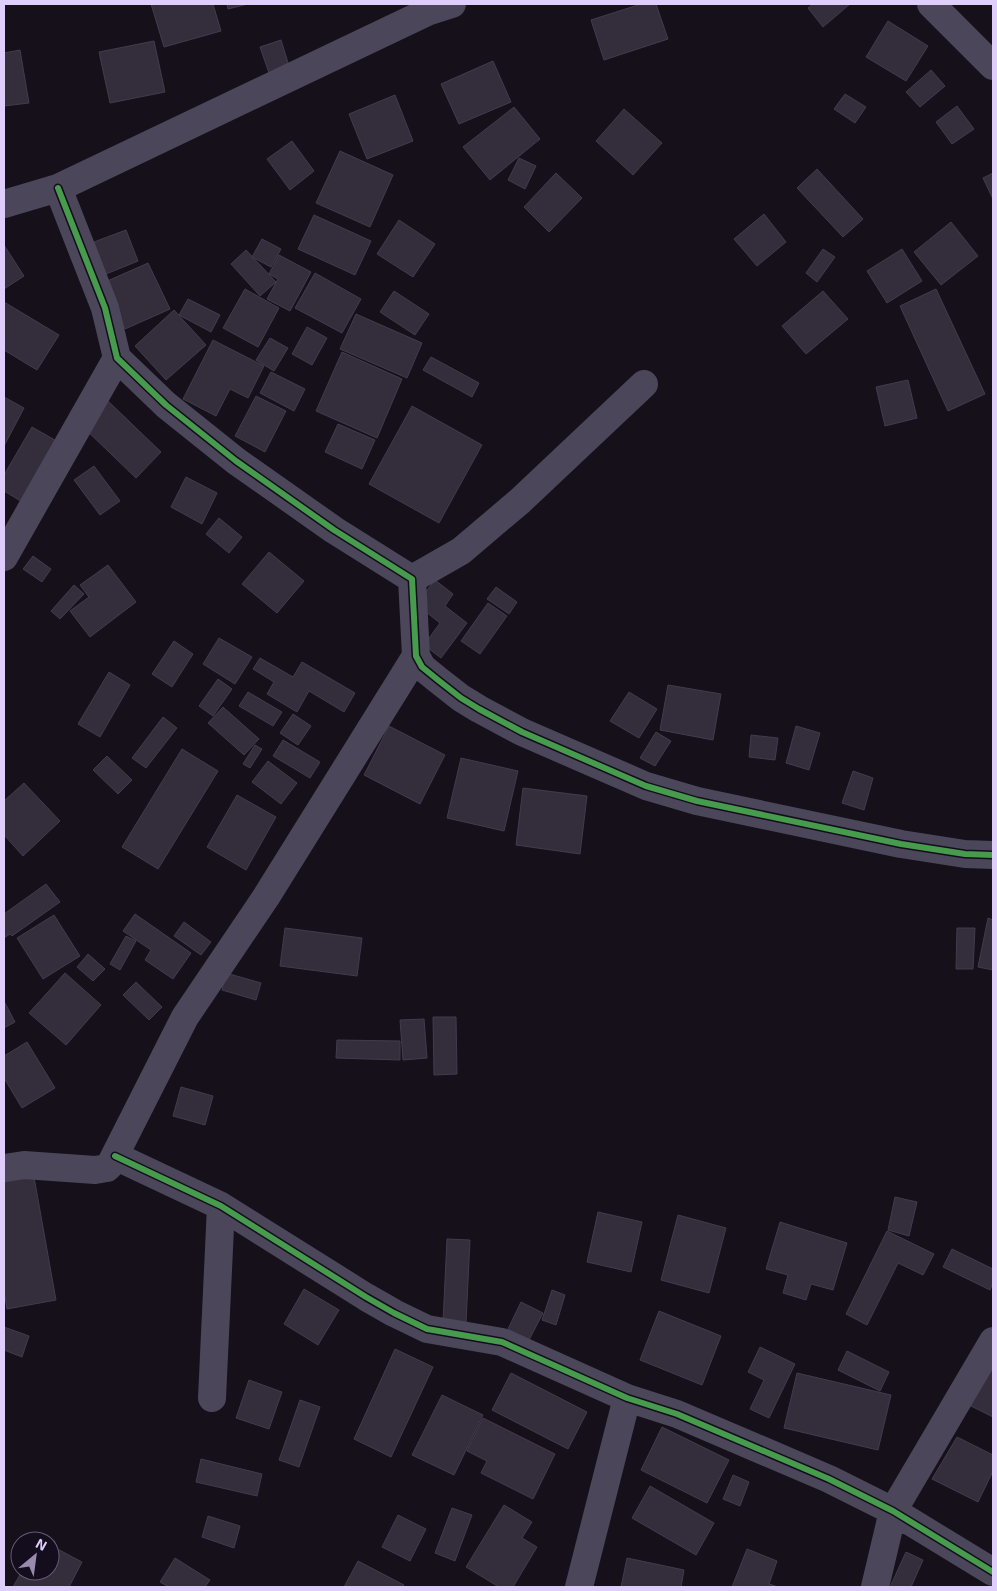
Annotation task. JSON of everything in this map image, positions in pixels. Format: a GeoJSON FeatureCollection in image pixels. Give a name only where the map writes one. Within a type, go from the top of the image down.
{"type":"FeatureCollection","features":[{"type":"Feature","properties":{"kind":"street"},"geometry":{"type":"LineString","coordinates":[[931,4],[993,66]]}},
{"type":"Feature","properties":{"kind":"street"},"geometry":{"type":"LineString","coordinates":[[4,204],[58,188],[434,7]]}},
{"type":"Feature","properties":{"kind":"street"},"geometry":{"type":"LineString","coordinates":[[58,188],[105,308],[117,358],[166,405],[236,461],[334,530],[412,579]]}},
{"type":"Feature","properties":{"kind":"street"},"geometry":{"type":"LineString","coordinates":[[4,557],[117,358]]}},
{"type":"Feature","properties":{"kind":"street"},"geometry":{"type":"LineString","coordinates":[[412,579],[461,551],[520,502],[644,384]]}},
{"type":"Feature","properties":{"kind":"street"},"geometry":{"type":"LineString","coordinates":[[412,579],[416,656],[422,667],[461,698],[522,732],[646,786],[697,801],[901,844],[965,854],[993,855]]}},
{"type":"Feature","properties":{"kind":"street"},"geometry":{"type":"LineString","coordinates":[[4,1168],[24,1165],[95,1170],[107,1168],[116,1156],[185,1017],[266,898],[416,656]]}},
{"type":"Feature","properties":{"kind":"street"},"geometry":{"type":"LineString","coordinates":[[116,1156],[221,1206],[366,1297],[427,1329],[502,1342],[627,1398],[677,1414],[820,1475],[893,1511],[993,1572]]}},
{"type":"Feature","properties":{"kind":"street"},"geometry":{"type":"LineString","coordinates":[[212,1398],[221,1206]]}},
{"type":"Feature","properties":{"kind":"street"},"geometry":{"type":"LineString","coordinates":[[875,1587],[893,1511],[993,1341]]}},
{"type":"Feature","properties":{"kind":"street"},"geometry":{"type":"LineString","coordinates":[[579,1587],[627,1398]]}},
{"type":"Feature","properties":{"kind":"building"},"geometry":{"type":"Polygon","coordinates":[[[151,4],[213,4],[221,31],[164,47],[151,4]]]}},
{"type":"Feature","properties":{"kind":"building"},"geometry":{"type":"Polygon","coordinates":[[[227,4],[248,4],[228,9],[227,4]]]}},
{"type":"Feature","properties":{"kind":"building"},"geometry":{"type":"Polygon","coordinates":[[[641,4],[656,4],[668,39],[604,60],[591,20],[641,4]]]}},
{"type":"Feature","properties":{"kind":"building"},"geometry":{"type":"Polygon","coordinates":[[[813,4],[850,4],[823,27],[808,8],[813,4]]]}},
{"type":"Feature","properties":{"kind":"building"},"geometry":{"type":"Polygon","coordinates":[[[888,21],[928,46],[906,81],[866,57],[888,21]]]}},
{"type":"Feature","properties":{"kind":"building"},"geometry":{"type":"Polygon","coordinates":[[[281,40],[289,66],[269,73],[260,47],[281,40]]]}},
{"type":"Feature","properties":{"kind":"building"},"geometry":{"type":"Polygon","coordinates":[[[154,41],[165,92],[110,103],[99,52],[154,41]]]}},
{"type":"Feature","properties":{"kind":"building"},"geometry":{"type":"Polygon","coordinates":[[[20,50],[29,103],[4,106],[4,53],[20,50]]]}},
{"type":"Feature","properties":{"kind":"building"},"geometry":{"type":"Polygon","coordinates":[[[493,61],[511,102],[459,124],[441,84],[493,61]]]}},
{"type":"Feature","properties":{"kind":"building"},"geometry":{"type":"Polygon","coordinates":[[[931,70],[945,86],[920,107],[906,92],[931,70]]]}},
{"type":"Feature","properties":{"kind":"building"},"geometry":{"type":"Polygon","coordinates":[[[845,94],[866,107],[855,123],[834,109],[845,94]]]}},
{"type":"Feature","properties":{"kind":"building"},"geometry":{"type":"Polygon","coordinates":[[[395,95],[413,141],[367,159],[349,114],[395,95]]]}},
{"type":"Feature","properties":{"kind":"building"},"geometry":{"type":"Polygon","coordinates":[[[957,106],[974,129],[952,144],[936,122],[957,106]]]}},
{"type":"Feature","properties":{"kind":"building"},"geometry":{"type":"Polygon","coordinates":[[[514,107],[540,139],[490,180],[463,147],[514,107]]]}},
{"type":"Feature","properties":{"kind":"building"},"geometry":{"type":"Polygon","coordinates":[[[624,109],[662,143],[633,175],[596,141],[624,109]]]}},
{"type":"Feature","properties":{"kind":"building"},"geometry":{"type":"Polygon","coordinates":[[[292,141],[314,171],[290,190],[267,159],[292,141]]]}},
{"type":"Feature","properties":{"kind":"building"},"geometry":{"type":"Polygon","coordinates":[[[340,151],[393,175],[370,227],[316,203],[340,151]]]}},
{"type":"Feature","properties":{"kind":"building"},"geometry":{"type":"Polygon","coordinates":[[[519,158],[536,166],[525,189],[508,180],[519,158]]]}},
{"type":"Feature","properties":{"kind":"building"},"geometry":{"type":"Polygon","coordinates":[[[817,169],[863,219],[843,237],[797,188],[817,169]]]}},
{"type":"Feature","properties":{"kind":"building"},"geometry":{"type":"Polygon","coordinates":[[[556,173],[582,198],[549,232],[524,207],[556,173]]]}},
{"type":"Feature","properties":{"kind":"building"},"geometry":{"type":"Polygon","coordinates":[[[993,173],[993,199],[983,178],[993,173]]]}},
{"type":"Feature","properties":{"kind":"building"},"geometry":{"type":"Polygon","coordinates":[[[764,214],[786,242],[757,266],[734,239],[764,214]]]}},
{"type":"Feature","properties":{"kind":"building"},"geometry":{"type":"Polygon","coordinates":[[[314,215],[371,241],[355,275],[298,249],[314,215]]]}},
{"type":"Feature","properties":{"kind":"building"},"geometry":{"type":"Polygon","coordinates":[[[399,220],[435,244],[413,277],[377,254],[399,220]]]}},
{"type":"Feature","properties":{"kind":"building"},"geometry":{"type":"Polygon","coordinates":[[[951,222],[978,256],[941,285],[914,252],[951,222]]]}},
{"type":"Feature","properties":{"kind":"building"},"geometry":{"type":"Polygon","coordinates":[[[126,230],[138,261],[106,274],[94,242],[126,230]]]}},
{"type":"Feature","properties":{"kind":"building"},"geometry":{"type":"Polygon","coordinates":[[[262,239],[281,249],[271,267],[252,257],[262,239]]]}},
{"type":"Feature","properties":{"kind":"building"},"geometry":{"type":"Polygon","coordinates":[[[4,245],[24,276],[4,289],[4,245]]]}},
{"type":"Feature","properties":{"kind":"building"},"geometry":{"type":"Polygon","coordinates":[[[823,249],[835,257],[817,282],[806,273],[823,249]]]}},
{"type":"Feature","properties":{"kind":"building"},"geometry":{"type":"Polygon","coordinates":[[[902,249],[922,281],[887,303],[867,271],[902,249]]]}},
{"type":"Feature","properties":{"kind":"building"},"geometry":{"type":"Polygon","coordinates":[[[246,250],[276,282],[260,296],[231,264],[246,250]]]}},
{"type":"Feature","properties":{"kind":"building"},"geometry":{"type":"Polygon","coordinates":[[[279,255],[311,272],[290,311],[267,299],[278,279],[269,274],[279,255]]]}},
{"type":"Feature","properties":{"kind":"building"},"geometry":{"type":"Polygon","coordinates":[[[148,263],[170,309],[125,329],[103,283],[148,263]]]}},
{"type":"Feature","properties":{"kind":"building"},"geometry":{"type":"Polygon","coordinates":[[[315,273],[361,299],[342,333],[295,308],[315,273]]]}},
{"type":"Feature","properties":{"kind":"building"},"geometry":{"type":"Polygon","coordinates":[[[245,289],[279,308],[258,347],[223,328],[245,289]]]}},
{"type":"Feature","properties":{"kind":"building"},"geometry":{"type":"Polygon","coordinates":[[[936,289],[985,394],[948,411],[900,306],[936,289]]]}},
{"type":"Feature","properties":{"kind":"building"},"geometry":{"type":"Polygon","coordinates":[[[394,291],[429,314],[415,335],[380,312],[394,291]]]}},
{"type":"Feature","properties":{"kind":"building"},"geometry":{"type":"Polygon","coordinates":[[[823,291],[848,319],[806,354],[782,326],[823,291]]]}},
{"type":"Feature","properties":{"kind":"building"},"geometry":{"type":"Polygon","coordinates":[[[188,299],[220,315],[211,332],[179,315],[188,299]]]}},
{"type":"Feature","properties":{"kind":"building"},"geometry":{"type":"Polygon","coordinates":[[[4,302],[59,335],[37,370],[4,350],[4,302]]]}},
{"type":"Feature","properties":{"kind":"building"},"geometry":{"type":"Polygon","coordinates":[[[174,310],[206,345],[166,380],[135,346],[174,310]]]}},
{"type":"Feature","properties":{"kind":"building"},"geometry":{"type":"Polygon","coordinates":[[[356,314],[422,343],[407,378],[340,349],[356,314]]]}},
{"type":"Feature","properties":{"kind":"building"},"geometry":{"type":"Polygon","coordinates":[[[307,327],[327,338],[312,365],[292,354],[307,327]]]}},
{"type":"Feature","properties":{"kind":"building"},"geometry":{"type":"Polygon","coordinates":[[[270,338],[288,348],[274,371],[256,360],[270,338]]]}},
{"type":"Feature","properties":{"kind":"building"},"geometry":{"type":"Polygon","coordinates":[[[213,340],[264,366],[248,398],[230,389],[216,416],[183,399],[213,340]]]}},
{"type":"Feature","properties":{"kind":"building"},"geometry":{"type":"Polygon","coordinates":[[[342,352],[402,379],[377,438],[316,411],[342,352]]]}},
{"type":"Feature","properties":{"kind":"building"},"geometry":{"type":"Polygon","coordinates":[[[431,357],[479,383],[472,397],[423,370],[431,357]]]}},
{"type":"Feature","properties":{"kind":"building"},"geometry":{"type":"Polygon","coordinates":[[[271,372],[305,389],[294,411],[260,393],[271,372]]]}},
{"type":"Feature","properties":{"kind":"building"},"geometry":{"type":"Polygon","coordinates":[[[908,380],[917,418],[885,426],[876,387],[908,380]]]}},
{"type":"Feature","properties":{"kind":"building"},"geometry":{"type":"Polygon","coordinates":[[[256,396],[286,411],[265,452],[235,436],[256,396]]]}},
{"type":"Feature","properties":{"kind":"building"},"geometry":{"type":"Polygon","coordinates":[[[4,397],[24,408],[4,446],[4,397]]]}},
{"type":"Feature","properties":{"kind":"building"},"geometry":{"type":"Polygon","coordinates":[[[108,401],[161,452],[136,478],[83,427],[108,401]]]}},
{"type":"Feature","properties":{"kind":"building"},"geometry":{"type":"Polygon","coordinates":[[[412,406],[482,445],[439,523],[369,484],[412,406]]]}},
{"type":"Feature","properties":{"kind":"building"},"geometry":{"type":"Polygon","coordinates":[[[338,424],[375,440],[362,469],[325,452],[338,424]]]}},
{"type":"Feature","properties":{"kind":"building"},"geometry":{"type":"Polygon","coordinates":[[[32,427],[60,443],[24,503],[4,491],[4,475],[32,427]]]}},
{"type":"Feature","properties":{"kind":"building"},"geometry":{"type":"Polygon","coordinates":[[[94,466],[120,501],[100,515],[74,480],[94,466]]]}},
{"type":"Feature","properties":{"kind":"building"},"geometry":{"type":"Polygon","coordinates":[[[186,477],[217,493],[202,524],[171,507],[186,477]]]}},
{"type":"Feature","properties":{"kind":"building"},"geometry":{"type":"Polygon","coordinates":[[[219,518],[242,537],[229,553],[206,534],[219,518]]]}},
{"type":"Feature","properties":{"kind":"building"},"geometry":{"type":"Polygon","coordinates":[[[269,552],[304,581],[277,613],[242,584],[269,552]]]}},
{"type":"Feature","properties":{"kind":"building"},"geometry":{"type":"Polygon","coordinates":[[[33,556],[51,569],[42,582],[23,569],[33,556]]]}},
{"type":"Feature","properties":{"kind":"building"},"geometry":{"type":"Polygon","coordinates":[[[108,565],[136,602],[90,637],[70,611],[89,597],[80,585],[108,565]]]}},
{"type":"Feature","properties":{"kind":"building"},"geometry":{"type":"Polygon","coordinates":[[[435,580],[453,594],[445,606],[467,623],[441,658],[424,645],[440,623],[416,604],[435,580]]]}},
{"type":"Feature","properties":{"kind":"building"},"geometry":{"type":"Polygon","coordinates":[[[74,585],[84,594],[60,619],[51,611],[74,585]]]}},
{"type":"Feature","properties":{"kind":"building"},"geometry":{"type":"Polygon","coordinates":[[[496,587],[517,602],[509,614],[487,599],[496,587]]]}},
{"type":"Feature","properties":{"kind":"building"},"geometry":{"type":"Polygon","coordinates":[[[488,603],[507,616],[480,654],[461,641],[488,603]]]}},
{"type":"Feature","properties":{"kind":"building"},"geometry":{"type":"Polygon","coordinates":[[[219,638],[252,657],[235,684],[203,664],[219,638]]]}},
{"type":"Feature","properties":{"kind":"building"},"geometry":{"type":"Polygon","coordinates":[[[174,641],[193,654],[172,687],[152,674],[174,641]]]}},
{"type":"Feature","properties":{"kind":"building"},"geometry":{"type":"Polygon","coordinates":[[[260,658],[293,677],[302,662],[355,693],[344,712],[309,691],[297,712],[267,694],[274,682],[253,669],[260,658]]]}},
{"type":"Feature","properties":{"kind":"building"},"geometry":{"type":"Polygon","coordinates":[[[109,672],[130,685],[100,737],[78,724],[109,672]]]}},
{"type":"Feature","properties":{"kind":"building"},"geometry":{"type":"Polygon","coordinates":[[[218,679],[232,689],[213,716],[199,706],[218,679]]]}},
{"type":"Feature","properties":{"kind":"building"},"geometry":{"type":"Polygon","coordinates":[[[668,685],[721,694],[713,740],[660,730],[668,685]]]}},
{"type":"Feature","properties":{"kind":"building"},"geometry":{"type":"Polygon","coordinates":[[[248,692],[282,712],[273,726],[239,706],[248,692]]]}},
{"type":"Feature","properties":{"kind":"building"},"geometry":{"type":"Polygon","coordinates":[[[629,692],[657,709],[639,738],[610,721],[629,692]]]}},
{"type":"Feature","properties":{"kind":"building"},"geometry":{"type":"Polygon","coordinates":[[[223,707],[259,739],[244,755],[208,723],[223,707]]]}},
{"type":"Feature","properties":{"kind":"building"},"geometry":{"type":"Polygon","coordinates":[[[293,714],[311,726],[298,745],[280,733],[293,714]]]}},
{"type":"Feature","properties":{"kind":"building"},"geometry":{"type":"Polygon","coordinates":[[[163,717],[177,728],[146,768],[132,758],[163,717]]]}},
{"type":"Feature","properties":{"kind":"building"},"geometry":{"type":"Polygon","coordinates":[[[389,726],[445,755],[420,804],[364,775],[389,726]]]}},
{"type":"Feature","properties":{"kind":"building"},"geometry":{"type":"Polygon","coordinates":[[[796,726],[820,733],[809,770],[786,763],[796,726]]]}},
{"type":"Feature","properties":{"kind":"building"},"geometry":{"type":"Polygon","coordinates":[[[656,732],[671,741],[655,766],[640,758],[656,732]]]}},
{"type":"Feature","properties":{"kind":"building"},"geometry":{"type":"Polygon","coordinates":[[[751,735],[778,738],[775,760],[749,757],[751,735]]]}},
{"type":"Feature","properties":{"kind":"building"},"geometry":{"type":"Polygon","coordinates":[[[283,740],[320,762],[310,778],[273,756],[283,740]]]}},
{"type":"Feature","properties":{"kind":"building"},"geometry":{"type":"Polygon","coordinates":[[[255,745],[262,749],[250,768],[243,764],[255,745]]]}},
{"type":"Feature","properties":{"kind":"building"},"geometry":{"type":"Polygon","coordinates":[[[182,749],[218,771],[158,869],[122,847],[182,749]]]}},
{"type":"Feature","properties":{"kind":"building"},"geometry":{"type":"Polygon","coordinates":[[[107,756],[132,780],[118,794],[93,770],[107,756]]]}},
{"type":"Feature","properties":{"kind":"building"},"geometry":{"type":"Polygon","coordinates":[[[461,758],[518,771],[504,831],[447,818],[461,758]]]}},
{"type":"Feature","properties":{"kind":"building"},"geometry":{"type":"Polygon","coordinates":[[[268,761],[297,783],[281,804],[252,782],[268,761]]]}},
{"type":"Feature","properties":{"kind":"building"},"geometry":{"type":"Polygon","coordinates":[[[853,771],[873,778],[864,810],[842,803],[853,771]]]}},
{"type":"Feature","properties":{"kind":"building"},"geometry":{"type":"Polygon","coordinates":[[[24,783],[60,821],[23,856],[4,835],[4,801],[24,783]]]}},
{"type":"Feature","properties":{"kind":"building"},"geometry":{"type":"Polygon","coordinates":[[[523,788],[587,796],[580,854],[516,845],[523,788]]]}},
{"type":"Feature","properties":{"kind":"building"},"geometry":{"type":"Polygon","coordinates":[[[237,795],[276,817],[246,870],[207,847],[237,795]]]}},
{"type":"Feature","properties":{"kind":"building"},"geometry":{"type":"Polygon","coordinates":[[[46,884],[60,902],[12,936],[10,934],[4,938],[4,914],[46,884]]]}},
{"type":"Feature","properties":{"kind":"building"},"geometry":{"type":"Polygon","coordinates":[[[135,914],[191,953],[173,979],[145,960],[151,950],[123,931],[135,914]]]}},
{"type":"Feature","properties":{"kind":"building"},"geometry":{"type":"Polygon","coordinates":[[[54,915],[80,956],[43,979],[17,938],[54,915]]]}},
{"type":"Feature","properties":{"kind":"building"},"geometry":{"type":"Polygon","coordinates":[[[988,918],[993,920],[993,970],[978,967],[988,918]]]}},
{"type":"Feature","properties":{"kind":"building"},"geometry":{"type":"Polygon","coordinates":[[[184,922],[211,942],[201,955],[174,936],[184,922]]]}},
{"type":"Feature","properties":{"kind":"building"},"geometry":{"type":"Polygon","coordinates":[[[285,928],[362,938],[357,976],[280,966],[285,928]]]}},
{"type":"Feature","properties":{"kind":"building"},"geometry":{"type":"Polygon","coordinates":[[[957,928],[975,928],[973,969],[956,969],[957,928]]]}},
{"type":"Feature","properties":{"kind":"building"},"geometry":{"type":"Polygon","coordinates":[[[126,936],[136,941],[120,970],[110,964],[126,936]]]}},
{"type":"Feature","properties":{"kind":"building"},"geometry":{"type":"Polygon","coordinates":[[[88,954],[105,969],[93,981],[77,967],[88,954]]]}},
{"type":"Feature","properties":{"kind":"building"},"geometry":{"type":"Polygon","coordinates":[[[65,973],[101,1005],[66,1045],[29,1013],[65,973]]]}},
{"type":"Feature","properties":{"kind":"building"},"geometry":{"type":"Polygon","coordinates":[[[226,973],[261,983],[256,1000],[222,990],[226,973]]]}},
{"type":"Feature","properties":{"kind":"building"},"geometry":{"type":"Polygon","coordinates":[[[136,982],[162,1007],[149,1020],[123,995],[136,982]]]}},
{"type":"Feature","properties":{"kind":"building"},"geometry":{"type":"Polygon","coordinates":[[[4,1001],[15,1022],[4,1028],[4,1001]]]}},
{"type":"Feature","properties":{"kind":"building"},"geometry":{"type":"Polygon","coordinates":[[[433,1017],[456,1017],[457,1074],[434,1075],[433,1017]]]}},
{"type":"Feature","properties":{"kind":"building"},"geometry":{"type":"Polygon","coordinates":[[[424,1019],[427,1058],[403,1060],[400,1020],[424,1019]]]}},
{"type":"Feature","properties":{"kind":"building"},"geometry":{"type":"Polygon","coordinates":[[[337,1040],[400,1041],[400,1060],[336,1058],[337,1040]]]}},
{"type":"Feature","properties":{"kind":"building"},"geometry":{"type":"Polygon","coordinates":[[[27,1042],[55,1088],[22,1108],[4,1078],[4,1056],[27,1042]]]}},
{"type":"Feature","properties":{"kind":"building"},"geometry":{"type":"Polygon","coordinates":[[[181,1087],[213,1096],[205,1125],[173,1116],[181,1087]]]}},
{"type":"Feature","properties":{"kind":"building"},"geometry":{"type":"Polygon","coordinates":[[[34,1177],[56,1300],[7,1309],[4,1290],[4,1182],[34,1177]]]}},
{"type":"Feature","properties":{"kind":"building"},"geometry":{"type":"Polygon","coordinates":[[[895,1197],[917,1202],[909,1236],[888,1230],[895,1197]]]}},
{"type":"Feature","properties":{"kind":"building"},"geometry":{"type":"Polygon","coordinates":[[[598,1212],[642,1222],[631,1272],[587,1262],[598,1212]]]}},
{"type":"Feature","properties":{"kind":"building"},"geometry":{"type":"Polygon","coordinates":[[[678,1215],[726,1228],[709,1293],[661,1280],[678,1215]]]}},
{"type":"Feature","properties":{"kind":"building"},"geometry":{"type":"Polygon","coordinates":[[[780,1222],[847,1243],[833,1290],[811,1284],[806,1300],[783,1293],[788,1275],[766,1269],[780,1222]]]}},
{"type":"Feature","properties":{"kind":"building"},"geometry":{"type":"Polygon","coordinates":[[[887,1231],[934,1254],[923,1275],[898,1263],[867,1325],[846,1314],[887,1231]]]}},
{"type":"Feature","properties":{"kind":"building"},"geometry":{"type":"Polygon","coordinates":[[[447,1239],[470,1240],[466,1323],[443,1322],[447,1239]]]}},
{"type":"Feature","properties":{"kind":"building"},"geometry":{"type":"Polygon","coordinates":[[[952,1249],[993,1269],[993,1282],[990,1290],[943,1267],[952,1249]]]}},
{"type":"Feature","properties":{"kind":"building"},"geometry":{"type":"Polygon","coordinates":[[[304,1289],[339,1310],[318,1345],[284,1324],[304,1289]]]}},
{"type":"Feature","properties":{"kind":"building"},"geometry":{"type":"Polygon","coordinates":[[[552,1290],[565,1295],[556,1325],[542,1320],[552,1290]]]}},
{"type":"Feature","properties":{"kind":"building"},"geometry":{"type":"Polygon","coordinates":[[[521,1302],[543,1313],[529,1340],[508,1329],[521,1302]]]}},
{"type":"Feature","properties":{"kind":"building"},"geometry":{"type":"Polygon","coordinates":[[[659,1311],[721,1336],[702,1385],[640,1360],[659,1311]]]}},
{"type":"Feature","properties":{"kind":"building"},"geometry":{"type":"Polygon","coordinates":[[[4,1327],[29,1336],[22,1357],[4,1350],[4,1327]]]}},
{"type":"Feature","properties":{"kind":"building"},"geometry":{"type":"Polygon","coordinates":[[[760,1347],[795,1364],[769,1418],[750,1409],[764,1380],[748,1372],[760,1347]]]}},
{"type":"Feature","properties":{"kind":"building"},"geometry":{"type":"Polygon","coordinates":[[[395,1349],[433,1367],[391,1457],[354,1439],[395,1349]]]}},
{"type":"Feature","properties":{"kind":"building"},"geometry":{"type":"Polygon","coordinates":[[[847,1351],[889,1372],[880,1391],[838,1370],[847,1351]]]}},
{"type":"Feature","properties":{"kind":"building"},"geometry":{"type":"Polygon","coordinates":[[[985,1368],[993,1372],[993,1417],[967,1404],[985,1368]]]}},
{"type":"Feature","properties":{"kind":"building"},"geometry":{"type":"Polygon","coordinates":[[[511,1373],[587,1412],[568,1449],[492,1410],[511,1373]]]}},
{"type":"Feature","properties":{"kind":"building"},"geometry":{"type":"Polygon","coordinates":[[[797,1373],[891,1395],[878,1450],[784,1428],[797,1373]]]}},
{"type":"Feature","properties":{"kind":"building"},"geometry":{"type":"Polygon","coordinates":[[[249,1380],[282,1392],[269,1429],[236,1418],[249,1380]]]}},
{"type":"Feature","properties":{"kind":"building"},"geometry":{"type":"Polygon","coordinates":[[[442,1395],[483,1415],[454,1475],[412,1455],[442,1395]]]}},
{"type":"Feature","properties":{"kind":"building"},"geometry":{"type":"Polygon","coordinates":[[[300,1400],[320,1407],[299,1467],[279,1460],[300,1400]]]}},
{"type":"Feature","properties":{"kind":"building"},"geometry":{"type":"Polygon","coordinates":[[[483,1418],[555,1454],[533,1499],[481,1473],[487,1461],[467,1451],[483,1418]]]}},
{"type":"Feature","properties":{"kind":"building"},"geometry":{"type":"Polygon","coordinates":[[[662,1427],[729,1460],[707,1503],[641,1470],[662,1427]]]}},
{"type":"Feature","properties":{"kind":"building"},"geometry":{"type":"Polygon","coordinates":[[[957,1437],[993,1455],[993,1471],[978,1502],[932,1479],[957,1437]]]}},
{"type":"Feature","properties":{"kind":"building"},"geometry":{"type":"Polygon","coordinates":[[[201,1459],[262,1474],[257,1496],[196,1482],[201,1459]]]}},
{"type":"Feature","properties":{"kind":"building"},"geometry":{"type":"Polygon","coordinates":[[[733,1475],[749,1482],[740,1506],[723,1499],[733,1475]]]}},
{"type":"Feature","properties":{"kind":"building"},"geometry":{"type":"Polygon","coordinates":[[[650,1486],[714,1523],[696,1555],[632,1518],[650,1486]]]}},
{"type":"Feature","properties":{"kind":"building"},"geometry":{"type":"Polygon","coordinates":[[[504,1505],[532,1522],[522,1538],[537,1547],[513,1587],[499,1587],[466,1567],[504,1505]]]}},
{"type":"Feature","properties":{"kind":"building"},"geometry":{"type":"Polygon","coordinates":[[[452,1508],[472,1515],[455,1561],[435,1553],[452,1508]]]}},
{"type":"Feature","properties":{"kind":"building"},"geometry":{"type":"Polygon","coordinates":[[[398,1515],[426,1529],[410,1561],[382,1547],[398,1515]]]}},
{"type":"Feature","properties":{"kind":"building"},"geometry":{"type":"Polygon","coordinates":[[[208,1516],[240,1526],[234,1548],[202,1537],[208,1516]]]}},
{"type":"Feature","properties":{"kind":"building"},"geometry":{"type":"Polygon","coordinates":[[[747,1549],[777,1561],[769,1584],[778,1587],[732,1587],[747,1549]]]}},
{"type":"Feature","properties":{"kind":"building"},"geometry":{"type":"Polygon","coordinates":[[[60,1550],[82,1562],[69,1587],[13,1587],[16,1581],[60,1581],[60,1550]]]}},
{"type":"Feature","properties":{"kind":"building"},"geometry":{"type":"Polygon","coordinates":[[[906,1552],[923,1560],[911,1587],[890,1587],[906,1552]]]}},
{"type":"Feature","properties":{"kind":"building"},"geometry":{"type":"Polygon","coordinates":[[[175,1558],[210,1580],[205,1587],[169,1587],[160,1582],[175,1558]]]}},
{"type":"Feature","properties":{"kind":"building"},"geometry":{"type":"Polygon","coordinates":[[[627,1558],[684,1570],[681,1587],[621,1587],[627,1558]]]}},
{"type":"Feature","properties":{"kind":"building"},"geometry":{"type":"Polygon","coordinates":[[[358,1561],[404,1585],[403,1587],[344,1587],[358,1561]]]}},
{"type":"Feature","properties":{"kind":"cycle path"},"geometry":{"type":"LineString","coordinates":[[58,188],[105,308],[117,358],[166,405],[236,461],[334,530],[412,579],[416,656],[422,667],[461,698],[522,732],[646,786],[697,801],[901,844],[965,854],[993,855]]}},
{"type":"Feature","properties":{"kind":"cycle path"},"geometry":{"type":"LineString","coordinates":[[115,1156],[221,1206],[366,1297],[427,1329],[502,1342],[627,1398],[677,1414],[829,1479],[893,1511],[993,1572]]}}]}
